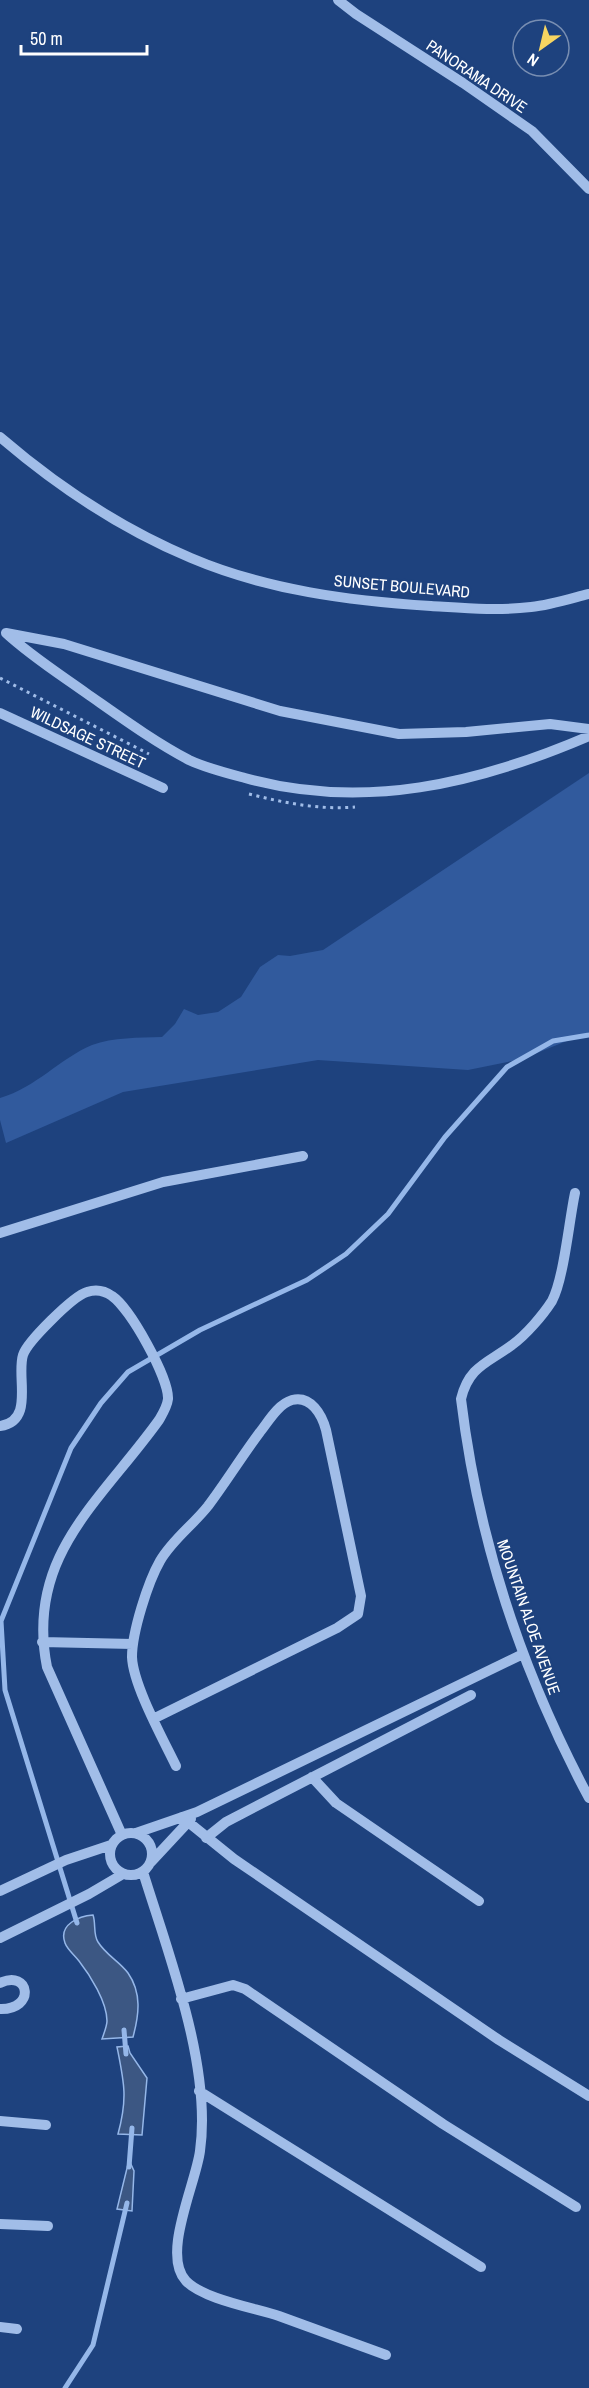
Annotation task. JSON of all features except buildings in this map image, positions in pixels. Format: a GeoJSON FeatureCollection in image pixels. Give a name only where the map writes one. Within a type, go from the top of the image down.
{"type":"FeatureCollection","features":[{"type":"Feature","properties":{"kind":"street","name":"PANORAMA DRIVE"},"geometry":{"type":"LineString","coordinates":[[338,0],[356,15],[463,83],[532,131],[589,189]]}},
{"type":"Feature","properties":{"kind":"street","name":"SUNSET BOULEVARD"},"geometry":{"type":"LineString","coordinates":[[0,437],[49,477],[92,507],[191,558],[267,584],[361,601],[491,610],[532,607],[588,594]]}},
{"type":"Feature","properties":{"kind":"street"},"geometry":{"type":"LineString","coordinates":[[3,632],[64,644],[280,711],[399,734],[466,732],[550,724],[589,729]]}},
{"type":"Feature","properties":{"kind":"street"},"geometry":{"type":"LineString","coordinates":[[3,632],[29,654],[121,718],[189,760],[280,788],[355,794],[458,781],[537,758],[589,736]]}},
{"type":"Feature","properties":{"kind":"street","name":"WILDSAGE STREET"},"geometry":{"type":"LineString","coordinates":[[0,713],[163,788]]}},
{"type":"Feature","properties":{"kind":"street"},"geometry":{"type":"LineString","coordinates":[[0,1233],[163,1182],[303,1156]]}},
{"type":"Feature","properties":{"kind":"street","name":"MOUNTAIN ALOE AVENUE"},"geometry":{"type":"LineString","coordinates":[[575,1193],[558,1283],[552,1300],[530,1330],[471,1374],[464,1386],[461,1399],[484,1532],[496,1576],[523,1654],[555,1735],[589,1798]]}},
{"type":"Feature","properties":{"kind":"street"},"geometry":{"type":"LineString","coordinates":[[0,1426],[12,1421],[21,1407],[22,1358],[25,1349],[77,1296],[96,1290],[113,1297],[143,1338],[163,1375],[168,1398],[166,1408],[147,1436],[80,1520],[59,1555],[45,1601],[42,1642],[47,1667],[122,1835]]}},
{"type":"Feature","properties":{"kind":"street"},"geometry":{"type":"LineString","coordinates":[[155,1718],[344,1624],[358,1614],[361,1596],[326,1430],[322,1416],[316,1408],[300,1400],[291,1400],[280,1408],[206,1508],[171,1546],[152,1576],[133,1644],[135,1673],[176,1766]]}},
{"type":"Feature","properties":{"kind":"street"},"geometry":{"type":"LineString","coordinates":[[42,1642],[133,1644]]}},
{"type":"Feature","properties":{"kind":"street"},"geometry":{"type":"LineString","coordinates":[[0,1938],[123,1874],[136,1875],[143,1872],[185,1820],[197,1812],[523,1654]]}},
{"type":"Feature","properties":{"kind":"street"},"geometry":{"type":"LineString","coordinates":[[206,1838],[226,1822],[471,1695]]}},
{"type":"Feature","properties":{"kind":"street"},"geometry":{"type":"LineString","coordinates":[[312,1777],[336,1803],[479,1901]]}},
{"type":"Feature","properties":{"kind":"street"},"geometry":{"type":"LineString","coordinates":[[185,1820],[234,1859],[499,2040],[589,2096]]}},
{"type":"Feature","properties":{"kind":"street"},"geometry":{"type":"LineString","coordinates":[[0,1891],[66,1860],[111,1845],[122,1835],[185,1820]]}},
{"type":"Feature","properties":{"kind":"street"},"geometry":{"type":"LineString","coordinates":[[136,1833],[148,1841],[152,1855],[151,1862]]}},
{"type":"Feature","properties":{"kind":"street"},"geometry":{"type":"LineString","coordinates":[[111,1845],[112,1865],[123,1874]]}},
{"type":"Feature","properties":{"kind":"street"},"geometry":{"type":"LineString","coordinates":[[143,1872],[192,2039],[199,2091],[202,2132],[200,2151],[176,2254],[182,2276],[192,2287],[206,2294],[277,2316],[386,2355]]}},
{"type":"Feature","properties":{"kind":"street"},"geometry":{"type":"LineString","coordinates":[[0,1983],[17,1980],[22,1983],[25,1990],[22,2003],[17,2007],[0,2010]]}},
{"type":"Feature","properties":{"kind":"street"},"geometry":{"type":"LineString","coordinates":[[181,1999],[233,1985],[245,1989],[433,2117],[576,2207]]}},
{"type":"Feature","properties":{"kind":"street"},"geometry":{"type":"LineString","coordinates":[[199,2091],[481,2267]]}},
{"type":"Feature","properties":{"kind":"street"},"geometry":{"type":"LineString","coordinates":[[0,2121],[46,2125]]}},
{"type":"Feature","properties":{"kind":"street"},"geometry":{"type":"LineString","coordinates":[[0,2224],[48,2226]]}},
{"type":"Feature","properties":{"kind":"street"},"geometry":{"type":"LineString","coordinates":[[0,2327],[18,2328]]}},
{"type":"Feature","properties":{"kind":"path"},"geometry":{"type":"LineString","coordinates":[[0,678],[149,754]]}},
{"type":"Feature","properties":{"kind":"path"},"geometry":{"type":"LineString","coordinates":[[242,793],[312,807],[333,809],[356,807]]}},
{"type":"Feature","properties":{"kind":"shaded area"},"geometry":{"type":"Polygon","coordinates":[[[589,773],[589,1032],[522,1059],[468,1070],[318,1060],[123,1092],[6,1143],[0,1120],[0,1098],[25,1087],[92,1045],[117,1039],[162,1037],[175,1024],[184,1009],[198,1015],[218,1012],[241,997],[260,967],[278,955],[290,956],[323,950],[589,773]]]}},
{"type":"Feature","properties":{"kind":"shaded area"},"geometry":{"type":"Polygon","coordinates":[[[93,1915],[98,1942],[128,1973],[136,1988],[138,2012],[133,2037],[102,2039],[107,2021],[101,1997],[88,1974],[65,1943],[64,1936],[67,1926],[77,1919],[93,1915]]]}},
{"type":"Feature","properties":{"kind":"shaded area"},"geometry":{"type":"Polygon","coordinates":[[[128,2046],[130,2053],[147,2078],[142,2135],[118,2134],[124,2090],[117,2047],[128,2046]]]}},
{"type":"Feature","properties":{"kind":"shaded area"},"geometry":{"type":"Polygon","coordinates":[[[129,2160],[134,2171],[132,2211],[117,2209],[129,2160]]]}},
{"type":"Feature","properties":{"kind":"waterway"},"geometry":{"type":"LineString","coordinates":[[77,1923],[5,1690],[1,1621],[71,1448],[101,1403],[128,1372],[200,1330],[307,1280],[346,1254],[388,1214],[445,1137],[507,1067],[553,1041],[589,1035]]}},
{"type":"Feature","properties":{"kind":"waterway"},"geometry":{"type":"LineString","coordinates":[[124,2030],[126,2054]]}},
{"type":"Feature","properties":{"kind":"waterway"},"geometry":{"type":"LineString","coordinates":[[129,2167],[132,2128]]}},
{"type":"Feature","properties":{"kind":"waterway"},"geometry":{"type":"LineString","coordinates":[[65,2388],[93,2345],[127,2203]]}}]}
